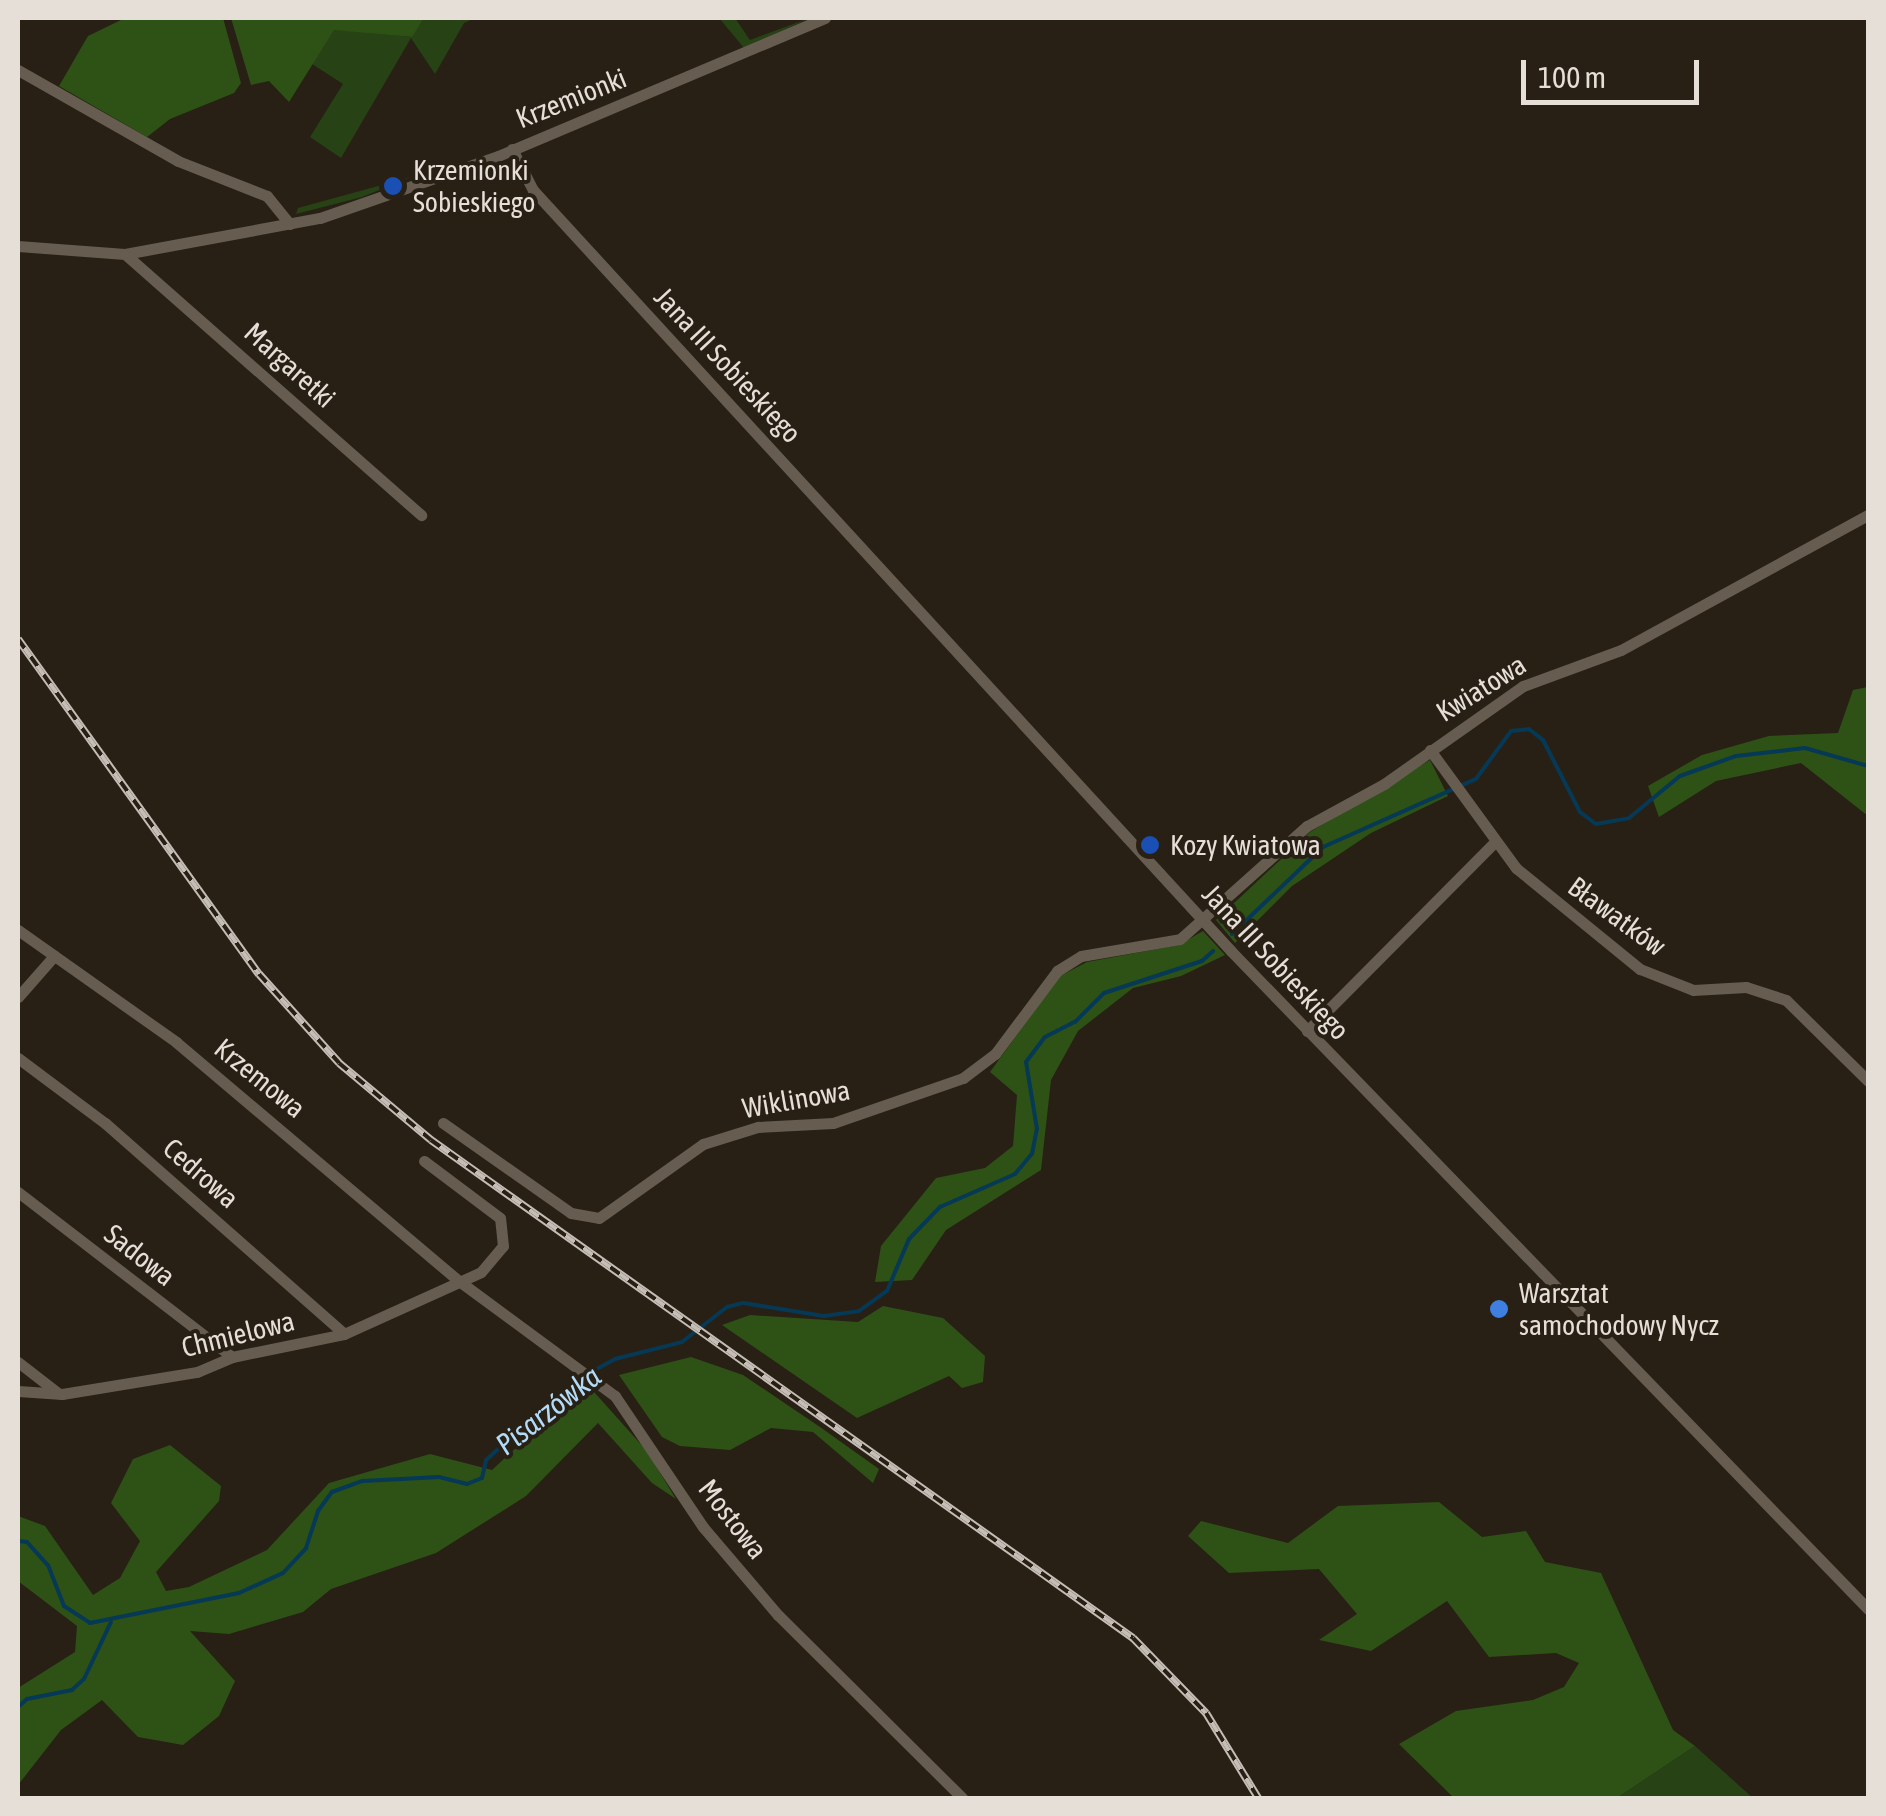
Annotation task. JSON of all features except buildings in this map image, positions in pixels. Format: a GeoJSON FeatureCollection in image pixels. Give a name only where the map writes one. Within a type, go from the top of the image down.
{"type":"FeatureCollection","features":[{"type":"Feature","properties":{"kind":"street","name":"Krzemionki"},"geometry":{"type":"LineString","coordinates":[[18,246],[125,254],[290,224],[376,202],[825,18]]}},
{"type":"Feature","properties":{"kind":"street"},"geometry":{"type":"LineString","coordinates":[[18,70],[178,161],[267,196],[290,224]]}},
{"type":"Feature","properties":{"kind":"street","name":"Jana III Sobieskiego"},"geometry":{"type":"LineString","coordinates":[[512,149],[533,190],[1231,952],[1868,1610]]}},
{"type":"Feature","properties":{"kind":"street","name":"Margaretki"},"geometry":{"type":"LineString","coordinates":[[125,254],[421,516]]}},
{"type":"Feature","properties":{"kind":"street","name":"Kwiatowa"},"geometry":{"type":"LineString","coordinates":[[1204,922],[1306,826],[1430,750],[1523,686],[1621,650],[1868,515]]}},
{"type":"Feature","properties":{"kind":"street","name":"Bławatków"},"geometry":{"type":"LineString","coordinates":[[1430,750],[1454,788],[1479,809],[1495,842],[1542,891],[1640,969],[1694,990],[1746,987],[1786,1000],[1868,1081]]}},
{"type":"Feature","properties":{"kind":"street"},"geometry":{"type":"LineString","coordinates":[[1307,1031],[1495,842]]}},
{"type":"Feature","properties":{"kind":"street","name":"Wiklinowa"},"geometry":{"type":"LineString","coordinates":[[443,1123],[572,1213],[599,1218],[703,1144],[758,1127],[834,1123],[962,1078],[995,1054],[1056,970],[1081,956],[1180,939],[1204,922]]}},
{"type":"Feature","properties":{"kind":"street","name":"Krzemowa"},"geometry":{"type":"LineString","coordinates":[[18,930],[271,1118],[459,1282]]}},
{"type":"Feature","properties":{"kind":"street"},"geometry":{"type":"LineString","coordinates":[[18,997],[54,956]]}},
{"type":"Feature","properties":{"kind":"street","name":"Cedrowa"},"geometry":{"type":"LineString","coordinates":[[18,1058],[105,1123],[344,1334]]}},
{"type":"Feature","properties":{"kind":"street"},"geometry":{"type":"LineString","coordinates":[[424,1161],[490,1206],[505,1232],[503,1246],[481,1272],[459,1282]]}},
{"type":"Feature","properties":{"kind":"street","name":"Sadowa"},"geometry":{"type":"LineString","coordinates":[[18,1192],[232,1357]]}},
{"type":"Feature","properties":{"kind":"street","name":"Chmielowa"},"geometry":{"type":"LineString","coordinates":[[18,1392],[58,1393],[196,1372],[232,1357],[344,1334],[459,1282]]}},
{"type":"Feature","properties":{"kind":"street","name":"Mostowa"},"geometry":{"type":"LineString","coordinates":[[459,1282],[615,1396],[704,1527],[766,1600],[861,1704],[962,1798]]}},
{"type":"Feature","properties":{"kind":"street"},"geometry":{"type":"LineString","coordinates":[[18,1362],[58,1393]]}},
{"type":"Feature","properties":{"kind":"green space"},"geometry":{"type":"Polygon","coordinates":[[[223,18],[241,83],[234,93],[170,119],[147,137],[59,86],[88,36],[121,20],[223,18]]]}},
{"type":"Feature","properties":{"kind":"green space"},"geometry":{"type":"Polygon","coordinates":[[[231,18],[424,18],[412,37],[334,30],[289,102],[269,81],[251,85],[231,18]]]}},
{"type":"Feature","properties":{"kind":"green space"},"geometry":{"type":"Polygon","coordinates":[[[424,18],[475,18],[464,23],[435,74],[411,38],[341,158],[310,137],[343,84],[312,64],[334,29],[411,37],[424,18]]]}},
{"type":"Feature","properties":{"kind":"green space"},"geometry":{"type":"Polygon","coordinates":[[[719,18],[735,18],[750,40],[810,18],[744,48],[719,18]]]}},
{"type":"Feature","properties":{"kind":"green space"},"geometry":{"type":"Polygon","coordinates":[[[411,177],[362,197],[296,214],[298,208],[411,177]]]}},
{"type":"Feature","properties":{"kind":"green space"},"geometry":{"type":"Polygon","coordinates":[[[1868,687],[1868,816],[1801,763],[1716,781],[1659,817],[1648,786],[1702,755],[1769,736],[1838,733],[1853,690],[1868,687]]]}},
{"type":"Feature","properties":{"kind":"green space"},"geometry":{"type":"Polygon","coordinates":[[[1430,760],[1448,796],[1371,833],[1292,886],[1235,943],[1216,920],[1310,832],[1430,760]]]}},
{"type":"Feature","properties":{"kind":"green space"},"geometry":{"type":"Polygon","coordinates":[[[1203,931],[1225,955],[1181,976],[1133,988],[1078,1031],[1051,1080],[1041,1170],[946,1230],[912,1280],[875,1282],[881,1246],[936,1178],[985,1168],[1013,1146],[1017,1095],[990,1072],[1060,976],[1087,962],[1179,945],[1203,931]]]}},
{"type":"Feature","properties":{"kind":"green space"},"geometry":{"type":"Polygon","coordinates":[[[883,1306],[943,1318],[985,1356],[983,1382],[962,1388],[949,1376],[857,1418],[722,1325],[750,1315],[858,1322],[883,1306]]]}},
{"type":"Feature","properties":{"kind":"green space"},"geometry":{"type":"Polygon","coordinates":[[[691,1357],[743,1375],[820,1427],[879,1469],[873,1483],[813,1432],[771,1428],[730,1450],[680,1446],[662,1437],[619,1375],[691,1357]]]}},
{"type":"Feature","properties":{"kind":"green space"},"geometry":{"type":"Polygon","coordinates":[[[586,1383],[646,1450],[676,1499],[652,1483],[598,1423],[526,1496],[436,1553],[331,1589],[303,1612],[229,1634],[190,1631],[235,1681],[219,1716],[183,1745],[138,1737],[102,1700],[61,1730],[18,1785],[18,1688],[75,1652],[77,1626],[18,1581],[18,1516],[45,1526],[93,1595],[120,1578],[140,1541],[111,1503],[133,1459],[170,1445],[221,1486],[219,1501],[156,1572],[166,1591],[189,1587],[267,1550],[329,1483],[430,1454],[492,1470],[586,1383]]]}},
{"type":"Feature","properties":{"kind":"green space"},"geometry":{"type":"Polygon","coordinates":[[[1439,1502],[1482,1537],[1526,1531],[1545,1562],[1601,1573],[1673,1730],[1695,1746],[1617,1798],[1454,1798],[1399,1744],[1456,1711],[1533,1700],[1564,1687],[1579,1663],[1556,1653],[1489,1657],[1447,1601],[1371,1651],[1319,1640],[1357,1614],[1319,1569],[1229,1573],[1188,1536],[1201,1521],[1288,1543],[1338,1506],[1439,1502]]]}},
{"type":"Feature","properties":{"kind":"green space"},"geometry":{"type":"Polygon","coordinates":[[[1695,1746],[1753,1798],[1617,1798],[1695,1746]]]}},
{"type":"Feature","properties":{"kind":"waterway","name":"Pisarzówka"},"geometry":{"type":"LineString","coordinates":[[1232,934],[1323,847],[1476,779],[1511,731],[1529,729],[1543,740],[1580,812],[1596,824],[1629,818],[1680,776],[1736,756],[1805,748],[1868,766]]}},
{"type":"Feature","properties":{"kind":"waterway","name":"Pisarzówka"},"geometry":{"type":"LineString","coordinates":[[18,1541],[27,1542],[48,1565],[64,1606],[90,1623],[239,1593],[283,1573],[306,1548],[318,1511],[332,1492],[363,1481],[439,1477],[467,1484],[482,1478],[486,1460],[573,1382],[615,1359],[682,1342],[727,1307],[743,1303],[824,1316],[859,1311],[887,1291],[909,1239],[940,1207],[1015,1174],[1032,1154],[1037,1129],[1026,1062],[1045,1037],[1075,1022],[1104,993],[1202,961],[1213,951]]}},
{"type":"Feature","properties":{"kind":"waterway"},"geometry":{"type":"LineString","coordinates":[[18,1707],[27,1699],[72,1690],[84,1679],[111,1622]]}},
{"type":"Feature","properties":{"kind":"railway"},"geometry":{"type":"LineString","coordinates":[[18,639],[259,974],[339,1063],[431,1140],[1133,1638],[1206,1713],[1258,1798]]}},
{"type":"Feature","properties":{"kind":"place","name":"Krzemionki Sobieskiego"},"geometry":{"type":"Point","coordinates":[393,186]}},
{"type":"Feature","properties":{"kind":"place","name":"Kozy Kwiatowa"},"geometry":{"type":"Point","coordinates":[1150,845]}},
{"type":"Feature","properties":{"kind":"place","name":"Warsztat samochodowy Nycz"},"geometry":{"type":"Point","coordinates":[1499,1309]}}]}
